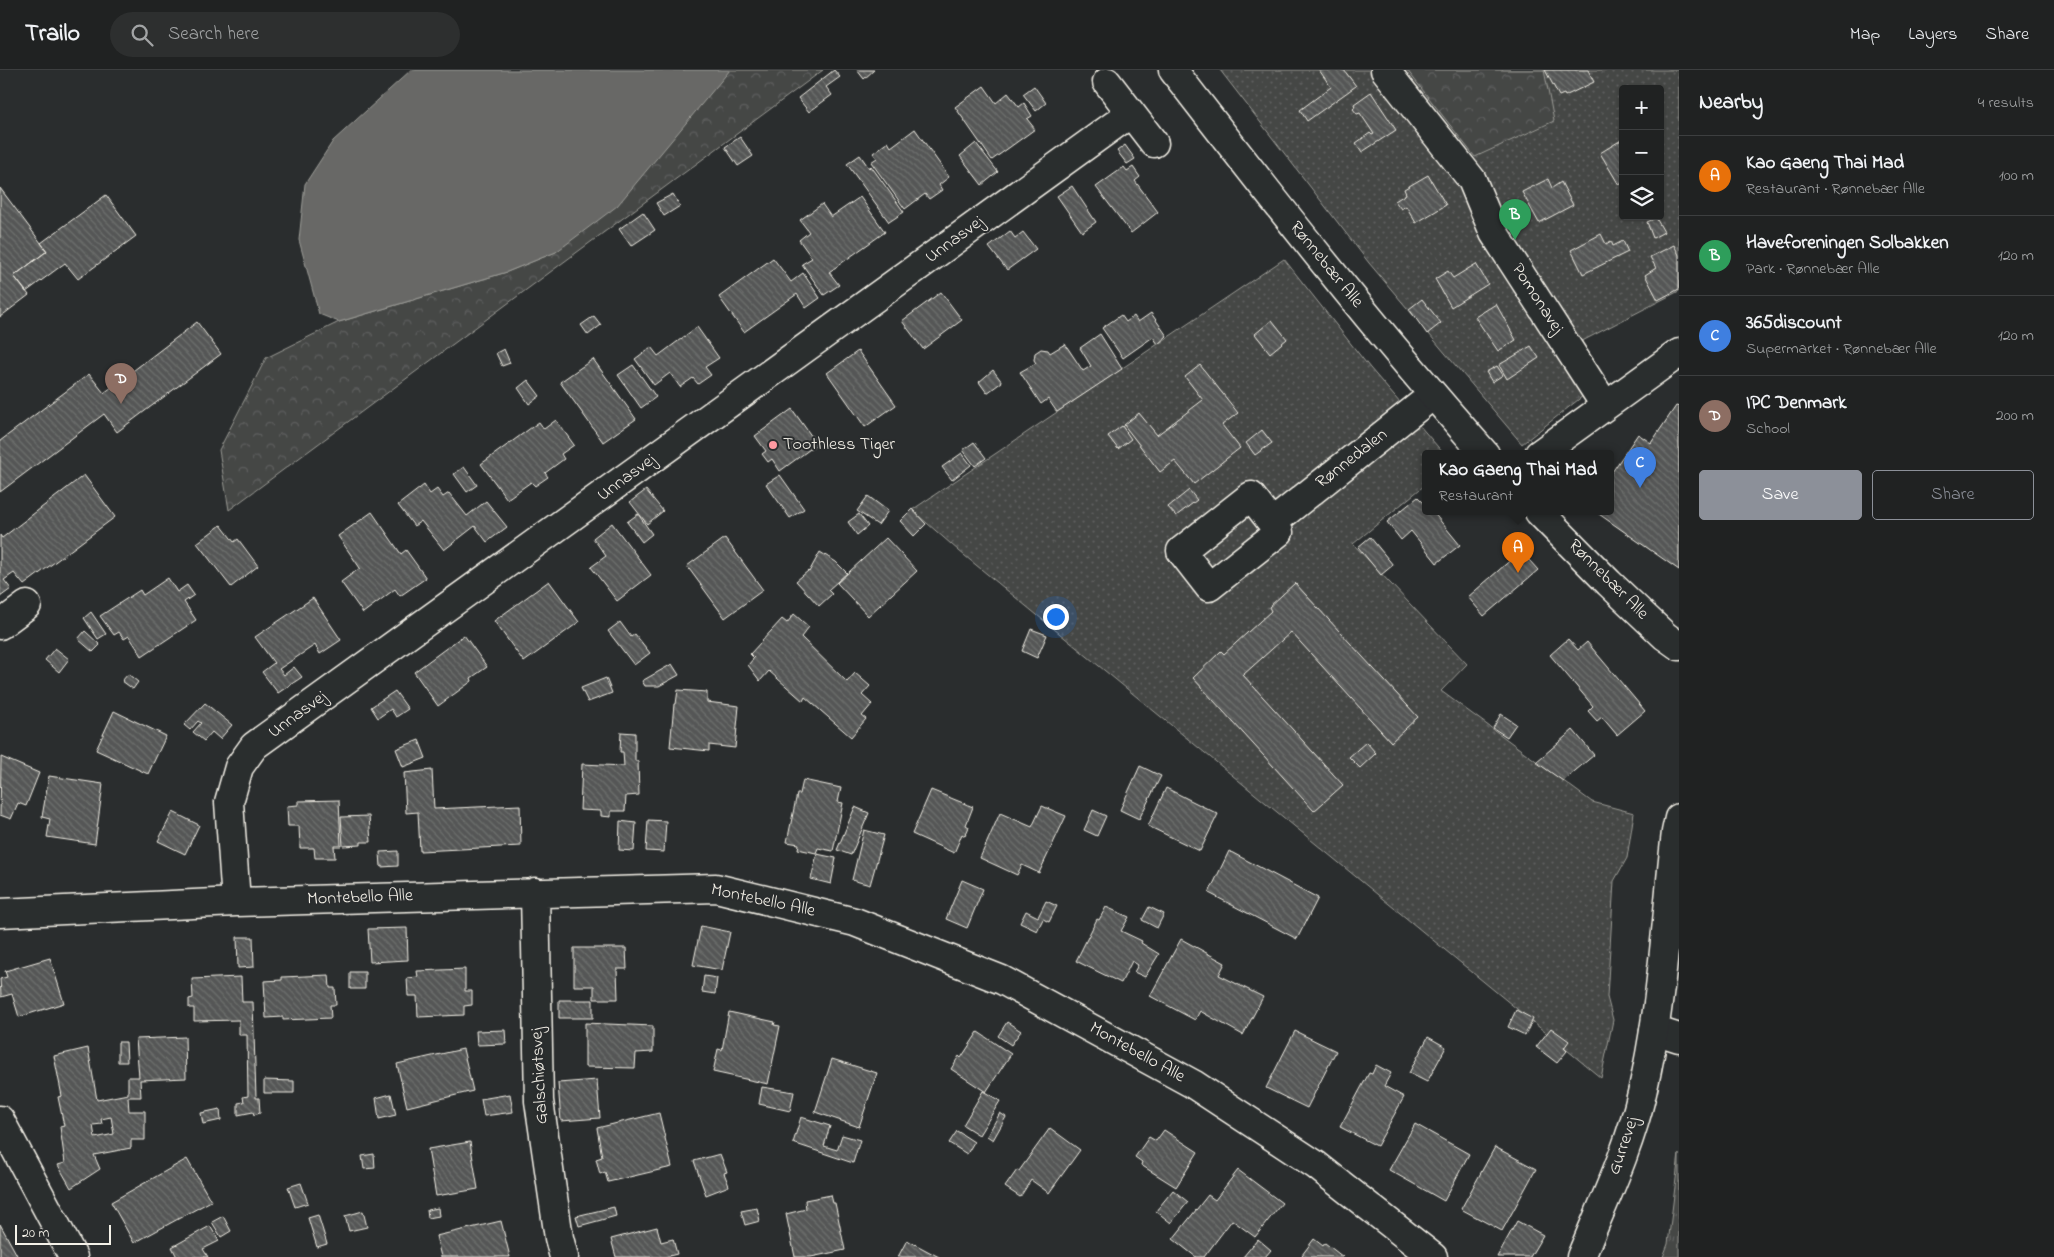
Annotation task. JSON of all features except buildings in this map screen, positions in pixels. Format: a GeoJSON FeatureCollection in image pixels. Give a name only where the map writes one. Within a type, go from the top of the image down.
{"type":"FeatureCollection","features":[{"type":"Feature","properties":{"kind":"street","name":"Rønnebær Alle"},"geometry":{"type":"LineString","coordinates":[[1173,70],[1336,278],[1433,396],[1481,450]]}},
{"type":"Feature","properties":{"kind":"street","name":"Pomonavej"},"geometry":{"type":"LineString","coordinates":[[1385,70],[1472,180],[1494,233],[1606,405]]}},
{"type":"Feature","properties":{"kind":"street"},"geometry":{"type":"LineString","coordinates":[[1107,82],[1154,142]]}},
{"type":"Feature","properties":{"kind":"street","name":"Unnasvej"},"geometry":{"type":"LineString","coordinates":[[236,902],[229,802],[239,767],[254,746],[1130,113]]}},
{"type":"Feature","properties":{"kind":"street"},"geometry":{"type":"LineString","coordinates":[[1544,450],[1679,353]]}},
{"type":"Feature","properties":{"kind":"street","name":"Rønnedalen"},"geometry":{"type":"LineString","coordinates":[[1272,523],[1433,396]]}},
{"type":"Feature","properties":{"kind":"street","name":"Rønnebær Alle"},"geometry":{"type":"LineString","coordinates":[[1542,515],[1609,583],[1665,636],[1679,646]]}},
{"type":"Feature","properties":{"kind":"street"},"geometry":{"type":"LineString","coordinates":[[0,625],[27,605]]}},
{"type":"Feature","properties":{"kind":"street","name":"Gurrevej"},"geometry":{"type":"LineString","coordinates":[[1581,1257],[1622,1158],[1642,1094],[1667,1034],[1676,832],[1679,818]]}},
{"type":"Feature","properties":{"kind":"street","name":"Montebello Alle"},"geometry":{"type":"LineString","coordinates":[[0,913],[236,902],[716,888],[856,922],[1002,980],[1193,1084],[1316,1165],[1433,1257]]}},
{"type":"Feature","properties":{"kind":"street","name":"Galschiøtsvej"},"geometry":{"type":"LineString","coordinates":[[535,892],[539,1101],[559,1238],[564,1257]]}},
{"type":"Feature","properties":{"kind":"street"},"geometry":{"type":"LineString","coordinates":[[0,1120],[73,1257]]}},
{"type":"Feature","properties":{"kind":"green space"},"geometry":{"type":"Polygon","coordinates":[[[730,70],[823,70],[229,510],[219,450],[266,358],[339,322],[507,272],[556,252],[730,70]]]}},
{"type":"Feature","properties":{"kind":"green space"},"geometry":{"type":"Polygon","coordinates":[[[1220,70],[1679,70],[1679,291],[1559,353],[1583,396],[1522,444],[1369,263],[1220,70]]]}},
{"type":"Feature","properties":{"kind":"green space"},"geometry":{"type":"Polygon","coordinates":[[[1407,70],[1544,70],[1554,121],[1475,157],[1407,70]]]}},
{"type":"Feature","properties":{"kind":"green space"},"geometry":{"type":"Polygon","coordinates":[[[1284,259],[1370,368],[1441,450],[1422,450],[1422,487],[1353,544],[1467,664],[1441,691],[1592,802],[1634,813],[1627,858],[1614,881],[1607,997],[1613,1020],[1601,1078],[959,551],[912,510],[1284,259]]]}},
{"type":"Feature","properties":{"kind":"green space"},"geometry":{"type":"Polygon","coordinates":[[[1679,1154],[1679,1257],[1663,1257],[1668,1244],[1679,1154]]]}},
{"type":"Feature","properties":{"kind":"shaded area"},"geometry":{"type":"Polygon","coordinates":[[[411,70],[730,70],[617,206],[556,252],[507,272],[339,322],[319,314],[299,240],[305,184],[333,141],[411,70]]]}},
{"type":"Feature","properties":{"kind":"place","name":"Haveforeningen Solbakken"},"geometry":{"type":"Point","coordinates":[1515,240]}},
{"type":"Feature","properties":{"kind":"place","name":"IPC Denmark"},"geometry":{"type":"Point","coordinates":[121,404]}},
{"type":"Feature","properties":{"kind":"place","name":"Toothless Tiger"},"geometry":{"type":"Point","coordinates":[773,445]}},
{"type":"Feature","properties":{"kind":"place","name":"365discount"},"geometry":{"type":"Point","coordinates":[1640,488]}},
{"type":"Feature","properties":{"kind":"place","name":"Kao Gaeng Thai Mad"},"geometry":{"type":"Point","coordinates":[1518,573]}}]}
